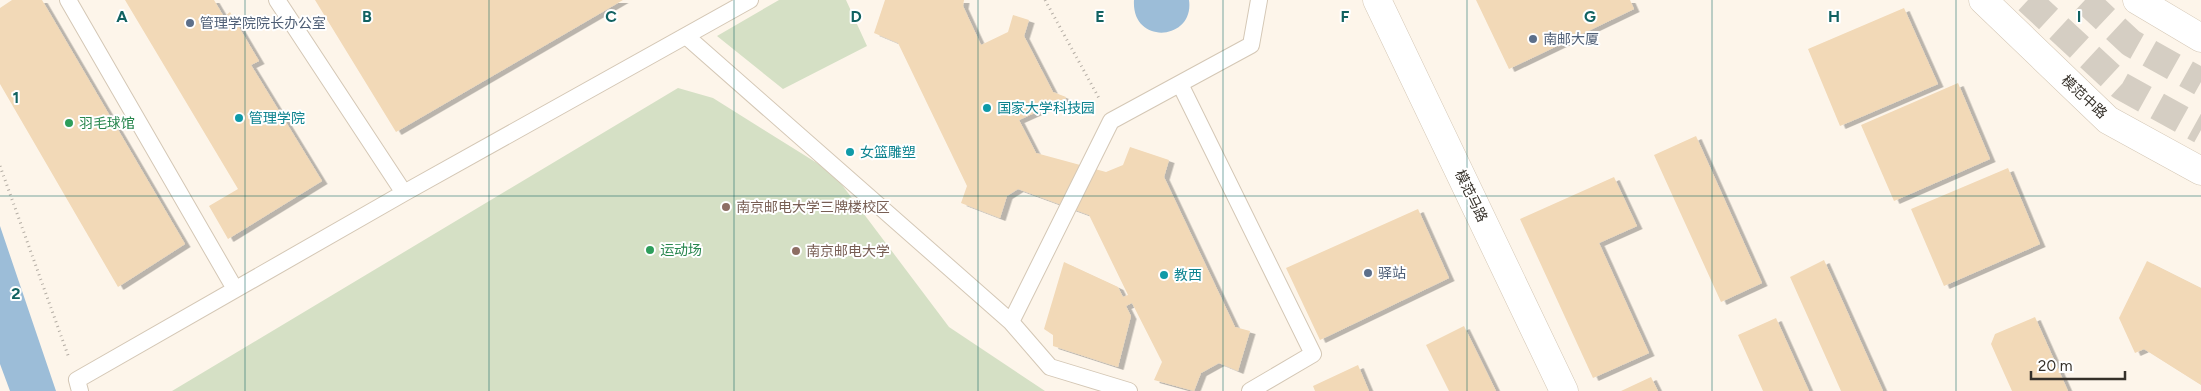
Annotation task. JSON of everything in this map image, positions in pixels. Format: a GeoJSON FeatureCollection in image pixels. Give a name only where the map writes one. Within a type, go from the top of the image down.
{"type":"FeatureCollection","features":[{"type":"Feature","properties":{"kind":"street","name":"模范马路"},"geometry":{"type":"LineString","coordinates":[[1377,0],[1564,391]]}},
{"type":"Feature","properties":{"kind":"street","name":"模范中路"},"geometry":{"type":"LineString","coordinates":[[1983,0],[2108,120],[2201,172]]}},
{"type":"Feature","properties":{"kind":"street"},"geometry":{"type":"LineString","coordinates":[[2150,4],[2201,38]]}},
{"type":"Feature","properties":{"kind":"lane"},"geometry":{"type":"LineString","coordinates":[[68,0],[235,289]]}},
{"type":"Feature","properties":{"kind":"lane"},"geometry":{"type":"LineString","coordinates":[[277,0],[404,193]]}},
{"type":"Feature","properties":{"kind":"lane"},"geometry":{"type":"LineString","coordinates":[[79,385],[235,289],[750,0]]}},
{"type":"Feature","properties":{"kind":"lane"},"geometry":{"type":"LineString","coordinates":[[1011,322],[1111,121],[1251,45],[1259,0]]}},
{"type":"Feature","properties":{"kind":"lane"},"geometry":{"type":"LineString","coordinates":[[686,36],[1011,322],[1050,366],[1129,391]]}},
{"type":"Feature","properties":{"kind":"lane"},"geometry":{"type":"LineString","coordinates":[[1180,84],[1313,354],[1250,391]]}},
{"type":"Feature","properties":{"kind":"path"},"geometry":{"type":"LineString","coordinates":[[1045,0],[1111,121]]}},
{"type":"Feature","properties":{"kind":"path"},"geometry":{"type":"LineString","coordinates":[[0,166],[79,385]]}},
{"type":"Feature","properties":{"kind":"green space"},"geometry":{"type":"Polygon","coordinates":[[[779,0],[846,0],[867,46],[783,89],[717,36],[779,0]]]}},
{"type":"Feature","properties":{"kind":"green space","name":"运动场"},"geometry":{"type":"Polygon","coordinates":[[[678,88],[713,98],[833,173],[949,327],[1045,391],[172,391],[678,88]]]}},
{"type":"Feature","properties":{"kind":"water"},"geometry":{"type":"Polygon","coordinates":[[[1134,0],[1189,0],[1188,14],[1183,24],[1173,30],[1163,33],[1152,31],[1142,25],[1136,15],[1134,0]]]}},
{"type":"Feature","properties":{"kind":"water"},"geometry":{"type":"Polygon","coordinates":[[[0,226],[56,391],[10,391],[0,364],[0,226]]]}},
{"type":"Feature","properties":{"kind":"building","name":"羽毛球馆"},"geometry":{"type":"Polygon","coordinates":[[[12,0],[42,0],[185,244],[118,287],[0,84],[0,8],[12,0]]]}},
{"type":"Feature","properties":{"kind":"building","name":"管理学院"},"geometry":{"type":"Polygon","coordinates":[[[125,0],[214,0],[224,17],[230,12],[259,61],[251,65],[322,181],[228,239],[209,206],[238,189],[125,0]]]}},
{"type":"Feature","properties":{"kind":"building"},"geometry":{"type":"Polygon","coordinates":[[[315,0],[623,0],[396,132],[315,0]]]}},
{"type":"Feature","properties":{"kind":"building"},"geometry":{"type":"Polygon","coordinates":[[[885,0],[964,0],[963,6],[981,45],[1008,32],[1013,15],[1029,20],[1024,36],[1053,92],[1066,97],[1061,110],[1048,107],[1019,120],[1036,153],[1106,172],[1123,165],[1130,147],[1169,160],[1164,177],[1235,327],[1250,331],[1238,371],[1219,363],[1201,373],[1194,391],[1154,380],[1162,362],[1132,303],[1126,306],[1131,316],[1118,367],[1053,346],[1053,335],[1044,329],[1064,262],[1118,287],[1123,297],[1128,295],[1089,215],[1018,189],[1007,196],[1000,218],[961,203],[967,186],[898,43],[874,33],[885,0]]]}},
{"type":"Feature","properties":{"kind":"building","name":"南邮大厦"},"geometry":{"type":"Polygon","coordinates":[[[1476,0],[1630,0],[1634,9],[1509,69],[1476,0]]]}},
{"type":"Feature","properties":{"kind":"building"},"geometry":{"type":"Polygon","coordinates":[[[1904,8],[1938,84],[1840,126],[1808,49],[1904,8]]]}},
{"type":"Feature","properties":{"kind":"building"},"geometry":{"type":"Polygon","coordinates":[[[1958,83],[1990,159],[1894,201],[1861,125],[1958,83]]]}},
{"type":"Feature","properties":{"kind":"building"},"geometry":{"type":"Polygon","coordinates":[[[1696,136],[1762,283],[1721,302],[1654,155],[1696,136]]]}},
{"type":"Feature","properties":{"kind":"building"},"geometry":{"type":"Polygon","coordinates":[[[2008,168],[2040,244],[1944,286],[1911,209],[2008,168]]]}},
{"type":"Feature","properties":{"kind":"building"},"geometry":{"type":"Polygon","coordinates":[[[1614,177],[1637,226],[1599,243],[1649,353],[1593,378],[1520,219],[1614,177]]]}},
{"type":"Feature","properties":{"kind":"building","name":"驿站"},"geometry":{"type":"Polygon","coordinates":[[[1418,209],[1449,278],[1320,340],[1286,268],[1418,209]]]}},
{"type":"Feature","properties":{"kind":"building"},"geometry":{"type":"Polygon","coordinates":[[[1824,260],[1883,391],[1841,391],[1790,277],[1824,260]]]}},
{"type":"Feature","properties":{"kind":"building"},"geometry":{"type":"Polygon","coordinates":[[[2147,261],[2201,288],[2201,385],[2144,349],[2135,353],[2119,318],[2147,261]]]}},
{"type":"Feature","properties":{"kind":"building"},"geometry":{"type":"Polygon","coordinates":[[[2035,317],[2068,391],[2012,391],[1991,344],[1995,334],[2035,317]]]}},
{"type":"Feature","properties":{"kind":"building"},"geometry":{"type":"Polygon","coordinates":[[[1776,318],[1809,391],[1763,391],[1738,335],[1776,318]]]}},
{"type":"Feature","properties":{"kind":"building"},"geometry":{"type":"Polygon","coordinates":[[[1464,326],[1496,391],[1449,391],[1426,345],[1464,326]]]}},
{"type":"Feature","properties":{"kind":"building"},"geometry":{"type":"Polygon","coordinates":[[[1358,365],[1369,391],[1315,391],[1313,386],[1358,365]]]}},
{"type":"Feature","properties":{"kind":"building"},"geometry":{"type":"Polygon","coordinates":[[[1651,377],[1658,391],[1621,391],[1651,377]]]}},
{"type":"Feature","properties":{"kind":"tunnel"},"geometry":{"type":"LineString","coordinates":[[2028,0],[2121,86],[2201,130]]}},
{"type":"Feature","properties":{"kind":"tunnel"},"geometry":{"type":"LineString","coordinates":[[2085,0],[2131,43],[2201,82]]}},
{"type":"Feature","properties":{"kind":"place","name":"管理学院院长办公室"},"geometry":{"type":"Point","coordinates":[190,23]}},
{"type":"Feature","properties":{"kind":"place","name":"南邮大厦"},"geometry":{"type":"Point","coordinates":[1533,39]}},
{"type":"Feature","properties":{"kind":"place","name":"国家大学科技园"},"geometry":{"type":"Point","coordinates":[987,108]}},
{"type":"Feature","properties":{"kind":"place","name":"管理学院"},"geometry":{"type":"Point","coordinates":[239,118]}},
{"type":"Feature","properties":{"kind":"place","name":"羽毛球馆"},"geometry":{"type":"Point","coordinates":[69,123]}},
{"type":"Feature","properties":{"kind":"place","name":"女篮雕塑"},"geometry":{"type":"Point","coordinates":[850,152]}},
{"type":"Feature","properties":{"kind":"place","name":"南京邮电大学三牌楼校区"},"geometry":{"type":"Point","coordinates":[726,207]}},
{"type":"Feature","properties":{"kind":"place","name":"运动场"},"geometry":{"type":"Point","coordinates":[650,250]}},
{"type":"Feature","properties":{"kind":"place","name":"南京邮电大学"},"geometry":{"type":"Point","coordinates":[796,251]}},
{"type":"Feature","properties":{"kind":"place","name":"驿站"},"geometry":{"type":"Point","coordinates":[1368,273]}},
{"type":"Feature","properties":{"kind":"place","name":"教西"},"geometry":{"type":"Point","coordinates":[1164,275]}}]}
